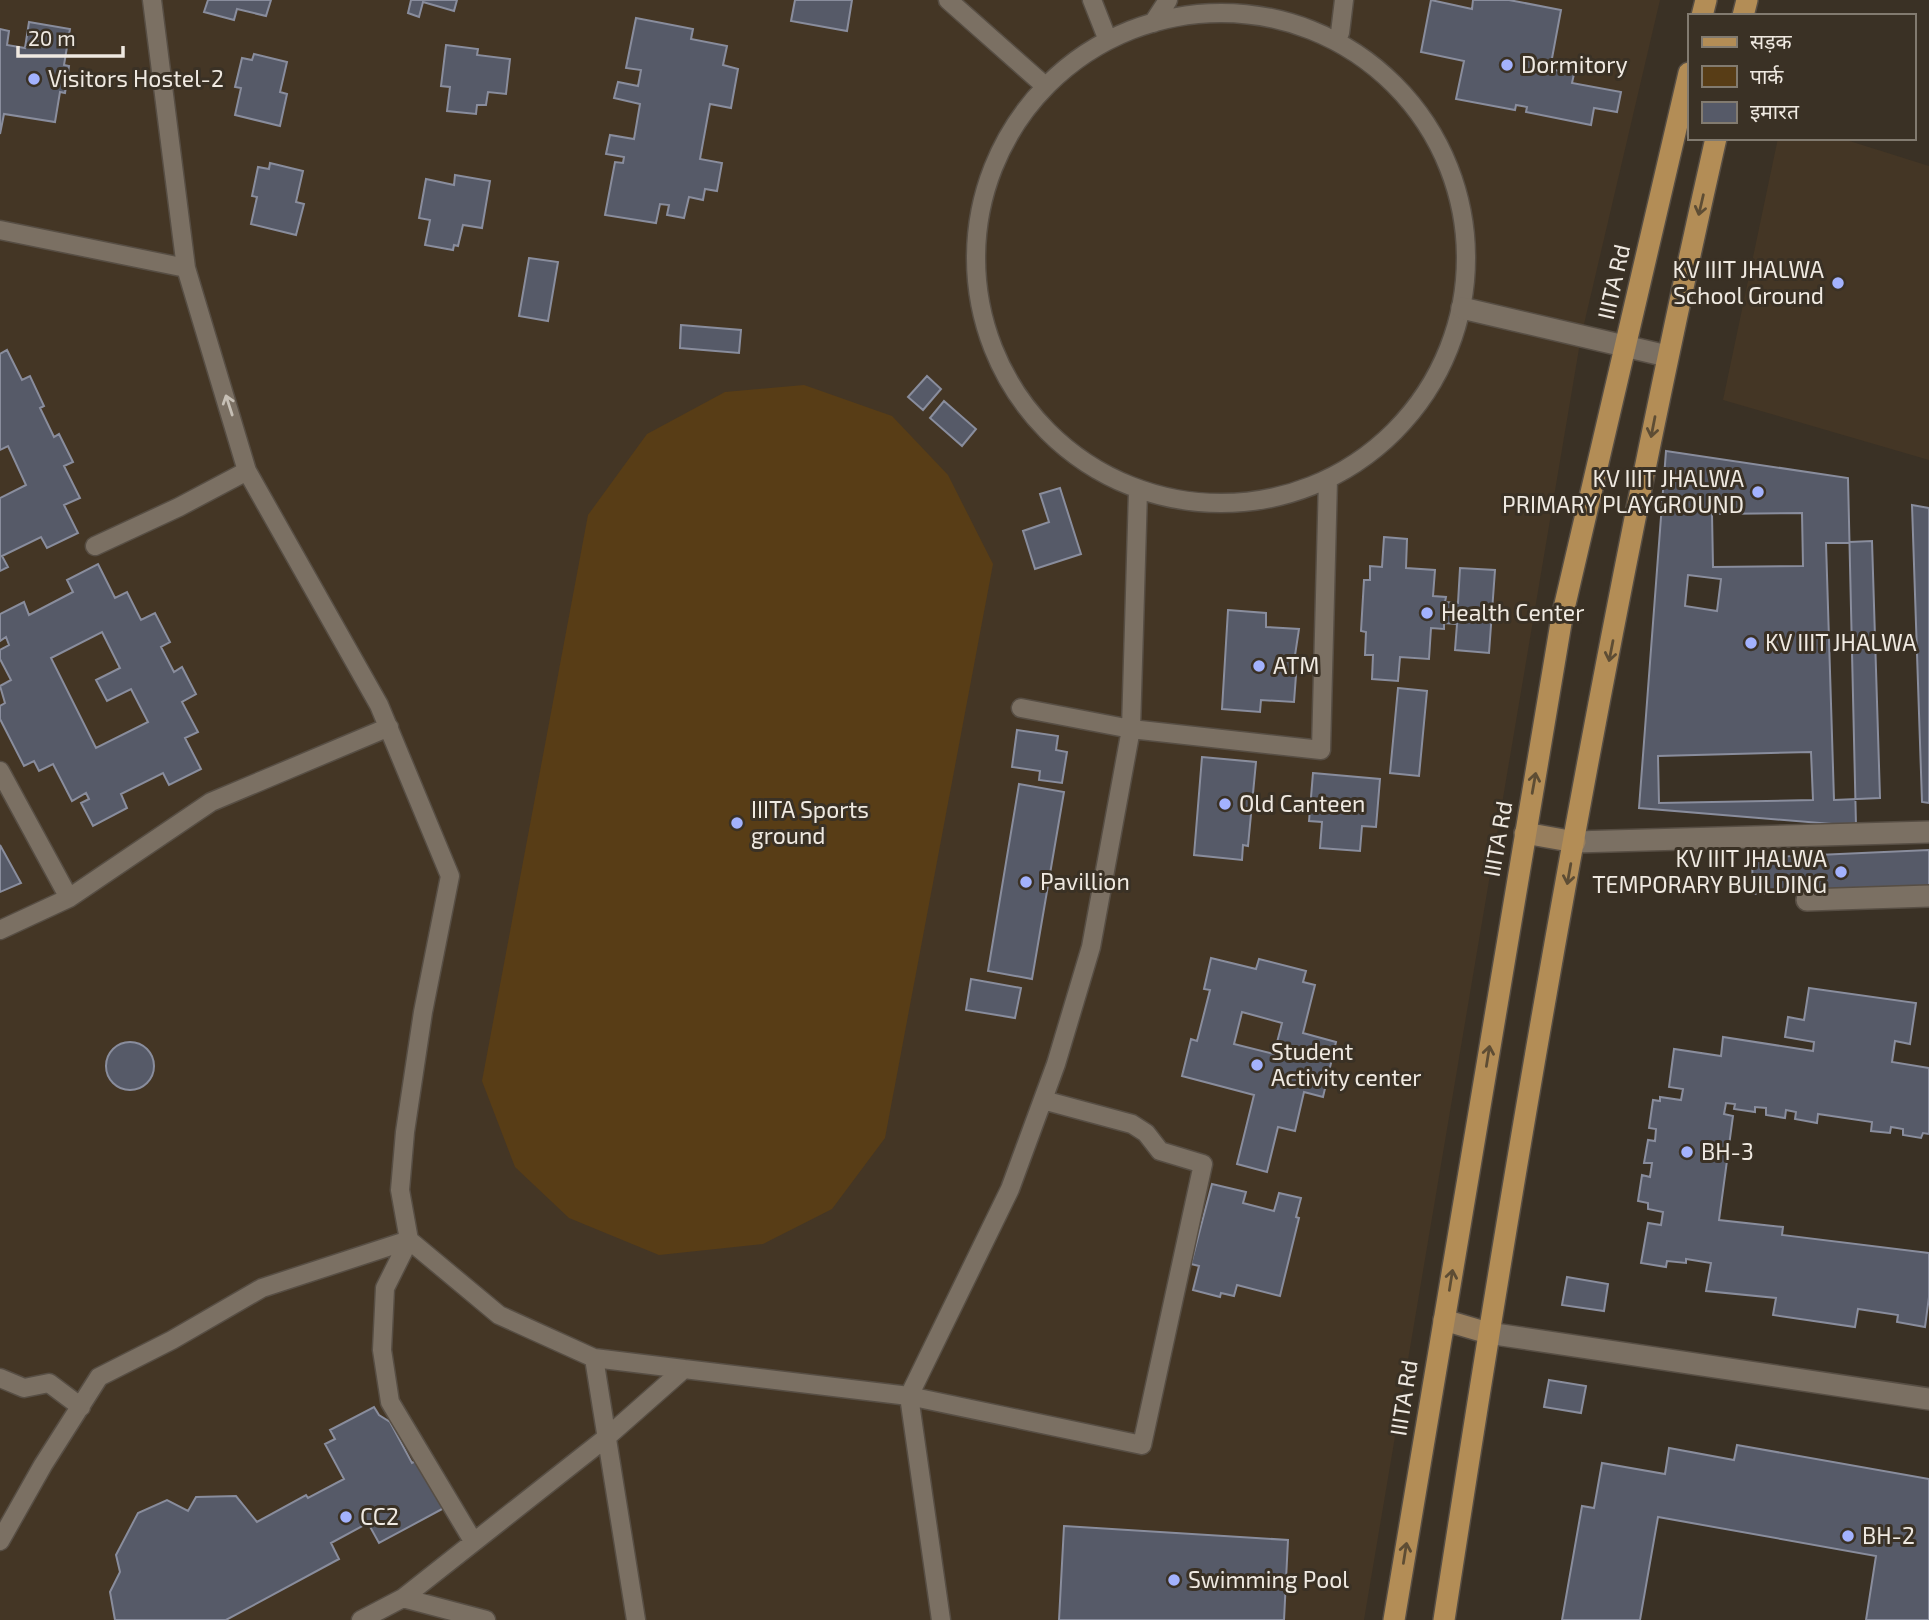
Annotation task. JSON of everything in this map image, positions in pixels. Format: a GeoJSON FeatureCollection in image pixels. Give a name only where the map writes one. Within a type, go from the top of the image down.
{"type":"FeatureCollection","features":[{"type":"Feature","properties":{"kind":"main road","name":"IIITA Rd"},"geometry":{"type":"LineString","coordinates":[[1394,1620],[1562,617],[1688,77]]}},
{"type":"Feature","properties":{"kind":"main road"},"geometry":{"type":"LineString","coordinates":[[1444,1620],[1488,1333],[1574,842],[1667,356],[1716,140]]}},
{"type":"Feature","properties":{"kind":"street"},"geometry":{"type":"LineString","coordinates":[[1462,308],[1667,356]]}},
{"type":"Feature","properties":{"kind":"street"},"geometry":{"type":"LineString","coordinates":[[1525,833],[1574,842],[1929,832]]}},
{"type":"Feature","properties":{"kind":"street"},"geometry":{"type":"LineString","coordinates":[[1807,900],[1929,896]]}},
{"type":"Feature","properties":{"kind":"street"},"geometry":{"type":"LineString","coordinates":[[1444,1320],[1488,1333],[1929,1399]]}},
{"type":"Feature","properties":{"kind":"lane"},"geometry":{"type":"LineString","coordinates":[[152,0],[186,268],[247,471],[390,727],[450,876],[423,1012],[405,1132],[400,1190],[409,1240],[385,1288],[382,1350],[390,1402],[473,1541]]}},
{"type":"Feature","properties":{"kind":"lane"},"geometry":{"type":"LineString","coordinates":[[948,0],[1044,85]]}},
{"type":"Feature","properties":{"kind":"lane"},"geometry":{"type":"LineString","coordinates":[[1092,0],[1107,38]]}},
{"type":"Feature","properties":{"kind":"lane"},"geometry":{"type":"LineString","coordinates":[[1153,23],[1168,0]]}},
{"type":"Feature","properties":{"kind":"lane"},"geometry":{"type":"LineString","coordinates":[[1340,33],[1261,13],[1182,13],[1107,38],[1044,85],[1003,142],[979,208],[975,278],[991,347],[1025,408],[1076,458],[1138,491],[1196,504],[1257,503],[1315,487],[1367,457],[1410,416],[1443,365],[1462,308],[1465,228],[1443,152],[1399,87],[1335,39],[1340,33],[1344,0]]}},
{"type":"Feature","properties":{"kind":"lane"},"geometry":{"type":"LineString","coordinates":[[0,230],[186,268]]}},
{"type":"Feature","properties":{"kind":"lane"},"geometry":{"type":"LineString","coordinates":[[95,545],[179,507],[247,471]]}},
{"type":"Feature","properties":{"kind":"lane"},"geometry":{"type":"LineString","coordinates":[[1021,708],[1131,729],[1321,750],[1328,479]]}},
{"type":"Feature","properties":{"kind":"lane"},"geometry":{"type":"LineString","coordinates":[[940,1620],[909,1396],[1010,1189],[1043,1100],[1091,947],[1131,729],[1138,491]]}},
{"type":"Feature","properties":{"kind":"lane"},"geometry":{"type":"LineString","coordinates":[[0,930],[69,898],[211,802],[390,727]]}},
{"type":"Feature","properties":{"kind":"lane"},"geometry":{"type":"LineString","coordinates":[[0,771],[69,898]]}},
{"type":"Feature","properties":{"kind":"lane"},"geometry":{"type":"LineString","coordinates":[[409,1240],[499,1315],[594,1358],[909,1396],[1142,1445],[1203,1164],[1160,1151],[1146,1133],[1132,1124],[1043,1100]]}},
{"type":"Feature","properties":{"kind":"lane"},"geometry":{"type":"LineString","coordinates":[[0,1541],[99,1377],[172,1340],[262,1288],[409,1240]]}},
{"type":"Feature","properties":{"kind":"lane"},"geometry":{"type":"LineString","coordinates":[[594,1358],[636,1620]]}},
{"type":"Feature","properties":{"kind":"lane"},"geometry":{"type":"LineString","coordinates":[[361,1620],[403,1598],[607,1437],[684,1369]]}},
{"type":"Feature","properties":{"kind":"lane"},"geometry":{"type":"LineString","coordinates":[[0,1378],[24,1388],[49,1384],[81,1407]]}},
{"type":"Feature","properties":{"kind":"lane"},"geometry":{"type":"LineString","coordinates":[[403,1598],[486,1620]]}},
{"type":"Feature","properties":{"kind":"shaded area"},"geometry":{"type":"Polygon","coordinates":[[[0,0],[1660,0],[1581,337],[1364,1620],[0,1620],[0,0]]]}},
{"type":"Feature","properties":{"kind":"shaded area","name":"KV IIIT JHALWA School Ground"},"geometry":{"type":"Polygon","coordinates":[[[1778,140],[1846,140],[1929,166],[1929,460],[1723,400],[1778,140]]]}},
{"type":"Feature","properties":{"kind":"green space","name":"IIITA Sports ground"},"geometry":{"type":"Polygon","coordinates":[[[804,385],[892,416],[948,475],[993,564],[885,1138],[832,1209],[763,1244],[659,1255],[569,1218],[515,1167],[482,1081],[588,515],[647,434],[725,392],[804,385]]]}},
{"type":"Feature","properties":{"kind":"building"},"geometry":{"type":"Polygon","coordinates":[[[208,0],[271,0],[266,16],[237,9],[234,20],[204,12],[208,0]]]}},
{"type":"Feature","properties":{"kind":"building"},"geometry":{"type":"Polygon","coordinates":[[[411,0],[457,0],[454,11],[423,2],[419,17],[408,13],[411,0]]]}},
{"type":"Feature","properties":{"kind":"building"},"geometry":{"type":"Polygon","coordinates":[[[795,0],[852,0],[847,31],[791,21],[795,0]]]}},
{"type":"Feature","properties":{"kind":"building","name":"Dormitory"},"geometry":{"type":"Polygon","coordinates":[[[1431,0],[1472,9],[1473,0],[1509,0],[1561,10],[1550,69],[1574,74],[1572,83],[1621,92],[1617,112],[1594,108],[1591,125],[1526,112],[1527,107],[1516,105],[1515,110],[1456,99],[1464,61],[1421,52],[1431,0]]]}},
{"type":"Feature","properties":{"kind":"building"},"geometry":{"type":"Polygon","coordinates":[[[636,18],[693,29],[691,39],[727,46],[723,65],[738,69],[731,108],[710,104],[700,159],[722,163],[717,191],[705,189],[703,200],[689,197],[684,218],[667,215],[669,205],[660,204],[656,223],[605,215],[615,162],[623,163],[624,157],[606,154],[610,135],[634,139],[640,104],[614,98],[618,82],[638,86],[641,70],[626,68],[636,18]]]}},
{"type":"Feature","properties":{"kind":"building","name":"Visitors Hostel-2"},"geometry":{"type":"Polygon","coordinates":[[[29,22],[70,29],[64,65],[69,66],[65,93],[60,92],[55,122],[4,114],[0,134],[0,29],[9,31],[7,45],[25,48],[29,22]]]}},
{"type":"Feature","properties":{"kind":"building"},"geometry":{"type":"Polygon","coordinates":[[[446,45],[478,49],[477,55],[510,59],[506,94],[488,92],[486,105],[477,105],[476,114],[447,111],[450,87],[441,86],[446,45]]]}},
{"type":"Feature","properties":{"kind":"building"},"geometry":{"type":"Polygon","coordinates":[[[254,54],[287,62],[280,92],[287,94],[280,126],[235,115],[241,88],[235,87],[242,58],[252,60],[254,54]]]}},
{"type":"Feature","properties":{"kind":"building"},"geometry":{"type":"Polygon","coordinates":[[[270,163],[303,171],[296,202],[304,204],[296,235],[251,224],[257,197],[252,196],[258,167],[269,169],[270,163]]]}},
{"type":"Feature","properties":{"kind":"building"},"geometry":{"type":"Polygon","coordinates":[[[455,175],[490,181],[482,228],[463,225],[458,246],[454,245],[453,250],[425,245],[430,220],[419,218],[426,179],[454,185],[455,175]]]}},
{"type":"Feature","properties":{"kind":"building"},"geometry":{"type":"Polygon","coordinates":[[[529,258],[558,262],[548,321],[519,316],[529,258]]]}},
{"type":"Feature","properties":{"kind":"building"},"geometry":{"type":"Polygon","coordinates":[[[681,325],[741,330],[739,353],[680,348],[681,325]]]}},
{"type":"Feature","properties":{"kind":"building"},"geometry":{"type":"Polygon","coordinates":[[[7,350],[22,380],[30,376],[44,406],[40,408],[54,437],[59,434],[73,462],[64,466],[80,498],[64,505],[78,533],[47,548],[41,537],[2,556],[8,567],[0,571],[0,498],[26,485],[8,446],[0,450],[0,354],[7,350]]]}},
{"type":"Feature","properties":{"kind":"building"},"geometry":{"type":"Polygon","coordinates":[[[927,376],[941,389],[923,410],[908,397],[927,376]]]}},
{"type":"Feature","properties":{"kind":"building"},"geometry":{"type":"Polygon","coordinates":[[[944,401],[976,429],[962,446],[930,418],[944,401]]]}},
{"type":"Feature","properties":{"kind":"building","name":"KV IIIT JHALWA"},"geometry":{"type":"Polygon","coordinates":[[[1666,451],[1848,478],[1856,826],[1639,808],[1666,451]]]}},
{"type":"Feature","properties":{"kind":"building"},"geometry":{"type":"Polygon","coordinates":[[[1060,488],[1081,554],[1035,569],[1023,531],[1049,522],[1040,494],[1060,488]]]}},
{"type":"Feature","properties":{"kind":"building"},"geometry":{"type":"Polygon","coordinates":[[[1912,505],[1929,508],[1929,803],[1922,802],[1912,505]]]}},
{"type":"Feature","properties":{"kind":"building"},"geometry":{"type":"Polygon","coordinates":[[[1802,513],[1803,566],[1713,567],[1712,514],[1802,513]]]}},
{"type":"Feature","properties":{"kind":"building","name":"Health Center"},"geometry":{"type":"Polygon","coordinates":[[[1384,537],[1407,539],[1406,568],[1435,570],[1433,596],[1446,597],[1445,602],[1458,603],[1460,568],[1495,570],[1489,653],[1455,650],[1457,624],[1444,623],[1444,629],[1431,628],[1429,659],[1400,657],[1398,681],[1372,679],[1373,655],[1365,655],[1366,632],[1361,631],[1364,580],[1370,580],[1370,566],[1382,567],[1384,537]]]}},
{"type":"Feature","properties":{"kind":"building"},"geometry":{"type":"Polygon","coordinates":[[[1872,541],[1880,798],[1834,800],[1826,543],[1872,541]]]}},
{"type":"Feature","properties":{"kind":"building"},"geometry":{"type":"Polygon","coordinates":[[[98,564],[115,598],[127,592],[141,620],[155,613],[170,642],[161,647],[174,672],[182,667],[196,694],[182,702],[198,732],[185,738],[201,769],[169,785],[163,773],[121,794],[127,808],[93,826],[81,803],[89,799],[86,793],[72,801],[53,764],[39,771],[34,761],[24,766],[0,719],[0,706],[5,703],[0,686],[11,680],[0,659],[0,650],[9,645],[6,637],[0,641],[0,614],[24,602],[29,615],[73,592],[67,580],[98,564]],[[102,632],[51,658],[96,748],[148,722],[131,689],[107,701],[96,680],[120,668],[102,632]]]}},
{"type":"Feature","properties":{"kind":"building"},"geometry":{"type":"Polygon","coordinates":[[[1688,575],[1721,579],[1717,611],[1685,606],[1688,575]]]}},
{"type":"Feature","properties":{"kind":"building","name":"ATM"},"geometry":{"type":"Polygon","coordinates":[[[1228,610],[1266,613],[1266,627],[1299,629],[1292,675],[1296,675],[1294,702],[1261,700],[1260,712],[1222,709],[1228,610]]]}},
{"type":"Feature","properties":{"kind":"building"},"geometry":{"type":"Polygon","coordinates":[[[1398,688],[1427,691],[1419,776],[1390,773],[1398,688]]]}},
{"type":"Feature","properties":{"kind":"building"},"geometry":{"type":"Polygon","coordinates":[[[1017,730],[1058,736],[1056,750],[1067,752],[1062,783],[1039,780],[1040,771],[1012,767],[1017,730]]]}},
{"type":"Feature","properties":{"kind":"building"},"geometry":{"type":"Polygon","coordinates":[[[1811,752],[1813,800],[1659,803],[1658,756],[1811,752]]]}},
{"type":"Feature","properties":{"kind":"building","name":"Old Canteen"},"geometry":{"type":"Polygon","coordinates":[[[1202,757],[1256,762],[1248,846],[1243,845],[1242,860],[1194,855],[1202,757]]]}},
{"type":"Feature","properties":{"kind":"building"},"geometry":{"type":"Polygon","coordinates":[[[1313,773],[1380,779],[1376,827],[1362,826],[1360,851],[1320,848],[1322,822],[1309,821],[1313,773]]]}},
{"type":"Feature","properties":{"kind":"building","name":"Pavillion"},"geometry":{"type":"Polygon","coordinates":[[[1019,784],[1064,792],[1032,979],[988,971],[1019,784]]]}},
{"type":"Feature","properties":{"kind":"building"},"geometry":{"type":"Polygon","coordinates":[[[0,845],[21,883],[0,892],[0,845]]]}},
{"type":"Feature","properties":{"kind":"building","name":"KV IIIT JHALWA TEMPORARY BUILDING"},"geometry":{"type":"Polygon","coordinates":[[[1929,850],[1929,886],[1753,894],[1752,858],[1929,850]]]}},
{"type":"Feature","properties":{"kind":"building","name":"Student Activity center"},"geometry":{"type":"Polygon","coordinates":[[[1211,958],[1256,969],[1259,959],[1306,971],[1303,982],[1315,985],[1303,1033],[1336,1042],[1323,1097],[1304,1092],[1295,1131],[1278,1127],[1267,1172],[1237,1164],[1254,1095],[1182,1076],[1191,1039],[1197,1041],[1210,990],[1204,989],[1211,958]],[[1242,1012],[1234,1044],[1274,1054],[1282,1023],[1242,1012]]]}},
{"type":"Feature","properties":{"kind":"building"},"geometry":{"type":"Polygon","coordinates":[[[971,979],[1021,988],[1015,1018],[966,1010],[971,979]]]}},
{"type":"Feature","properties":{"kind":"building","name":"BH-3"},"geometry":{"type":"Polygon","coordinates":[[[1809,988],[1916,1003],[1910,1044],[1895,1041],[1892,1062],[1929,1068],[1929,1134],[1923,1133],[1921,1138],[1903,1135],[1903,1129],[1891,1127],[1890,1133],[1871,1131],[1872,1122],[1818,1114],[1817,1123],[1795,1119],[1796,1112],[1786,1110],[1785,1118],[1766,1115],[1766,1108],[1755,1107],[1755,1112],[1734,1109],[1735,1104],[1726,1103],[1724,1114],[1733,1116],[1719,1220],[1783,1227],[1782,1235],[1929,1253],[1929,1297],[1925,1327],[1897,1322],[1898,1315],[1858,1309],[1855,1327],[1773,1315],[1776,1298],[1706,1291],[1711,1263],[1686,1259],[1686,1263],[1667,1261],[1666,1267],[1641,1263],[1648,1223],[1661,1225],[1663,1212],[1648,1209],[1648,1203],[1638,1201],[1642,1175],[1650,1177],[1652,1163],[1644,1163],[1648,1140],[1655,1141],[1656,1129],[1649,1128],[1653,1100],[1660,1101],[1660,1097],[1681,1100],[1683,1089],[1669,1087],[1674,1049],[1721,1056],[1723,1037],[1813,1051],[1814,1042],[1785,1037],[1788,1017],[1804,1020],[1809,988]]]}},
{"type":"Feature","properties":{"kind":"building"},"geometry":{"type":"Polygon","coordinates":[[[130,1042],[147,1049],[154,1066],[147,1083],[130,1090],[113,1083],[106,1066],[113,1049],[130,1042]]]}},
{"type":"Feature","properties":{"kind":"building"},"geometry":{"type":"Polygon","coordinates":[[[1212,1184],[1246,1192],[1243,1203],[1274,1211],[1279,1193],[1301,1198],[1296,1217],[1299,1218],[1280,1296],[1237,1285],[1234,1296],[1221,1293],[1220,1297],[1193,1290],[1199,1266],[1191,1264],[1212,1184]]]}},
{"type":"Feature","properties":{"kind":"building"},"geometry":{"type":"Polygon","coordinates":[[[1567,1277],[1608,1284],[1604,1311],[1562,1305],[1567,1277]]]}},
{"type":"Feature","properties":{"kind":"building"},"geometry":{"type":"Polygon","coordinates":[[[1549,1380],[1586,1386],[1581,1413],[1544,1407],[1549,1380]]]}},
{"type":"Feature","properties":{"kind":"building","name":"CC2"},"geometry":{"type":"Polygon","coordinates":[[[374,1407],[379,1415],[390,1422],[412,1463],[418,1460],[444,1508],[379,1543],[368,1523],[331,1543],[339,1559],[226,1620],[115,1620],[110,1592],[120,1572],[116,1555],[138,1513],[167,1500],[188,1511],[196,1497],[236,1496],[257,1522],[306,1495],[308,1498],[344,1479],[325,1444],[335,1439],[330,1430],[374,1407]]]}},
{"type":"Feature","properties":{"kind":"building","name":"BH-2"},"geometry":{"type":"Polygon","coordinates":[[[1737,1445],[1929,1479],[1929,1620],[1866,1620],[1876,1556],[1658,1517],[1640,1620],[1562,1620],[1582,1506],[1594,1508],[1602,1463],[1665,1474],[1669,1448],[1734,1460],[1737,1445]]]}},
{"type":"Feature","properties":{"kind":"building","name":"Swimming Pool"},"geometry":{"type":"Polygon","coordinates":[[[1064,1526],[1288,1540],[1284,1620],[1059,1620],[1064,1526]]]}},
{"type":"Feature","properties":{"kind":"place","name":"Dormitory"},"geometry":{"type":"Point","coordinates":[1507,65]}},
{"type":"Feature","properties":{"kind":"place","name":"Visitors Hostel-2"},"geometry":{"type":"Point","coordinates":[34,79]}},
{"type":"Feature","properties":{"kind":"place","name":"KV IIIT JHALWA School Ground"},"geometry":{"type":"Point","coordinates":[1838,283]}},
{"type":"Feature","properties":{"kind":"place","name":"KV IIIT JHALWA PRIMARY PLAYGROUND"},"geometry":{"type":"Point","coordinates":[1758,492]}},
{"type":"Feature","properties":{"kind":"place","name":"Health Center"},"geometry":{"type":"Point","coordinates":[1427,613]}},
{"type":"Feature","properties":{"kind":"place","name":"KV IIIT JHALWA"},"geometry":{"type":"Point","coordinates":[1751,643]}},
{"type":"Feature","properties":{"kind":"place","name":"ATM"},"geometry":{"type":"Point","coordinates":[1259,666]}},
{"type":"Feature","properties":{"kind":"place","name":"Old Canteen"},"geometry":{"type":"Point","coordinates":[1225,804]}},
{"type":"Feature","properties":{"kind":"place","name":"IIITA Sports ground"},"geometry":{"type":"Point","coordinates":[737,823]}},
{"type":"Feature","properties":{"kind":"place","name":"KV IIIT JHALWA TEMPORARY BUILDING"},"geometry":{"type":"Point","coordinates":[1841,872]}},
{"type":"Feature","properties":{"kind":"place","name":"Pavillion"},"geometry":{"type":"Point","coordinates":[1026,882]}},
{"type":"Feature","properties":{"kind":"place","name":"Student Activity center"},"geometry":{"type":"Point","coordinates":[1257,1065]}},
{"type":"Feature","properties":{"kind":"place","name":"BH-3"},"geometry":{"type":"Point","coordinates":[1687,1152]}},
{"type":"Feature","properties":{"kind":"place","name":"CC2"},"geometry":{"type":"Point","coordinates":[346,1517]}},
{"type":"Feature","properties":{"kind":"place","name":"BH-2"},"geometry":{"type":"Point","coordinates":[1848,1536]}},
{"type":"Feature","properties":{"kind":"place","name":"Swimming Pool"},"geometry":{"type":"Point","coordinates":[1174,1580]}}]}
